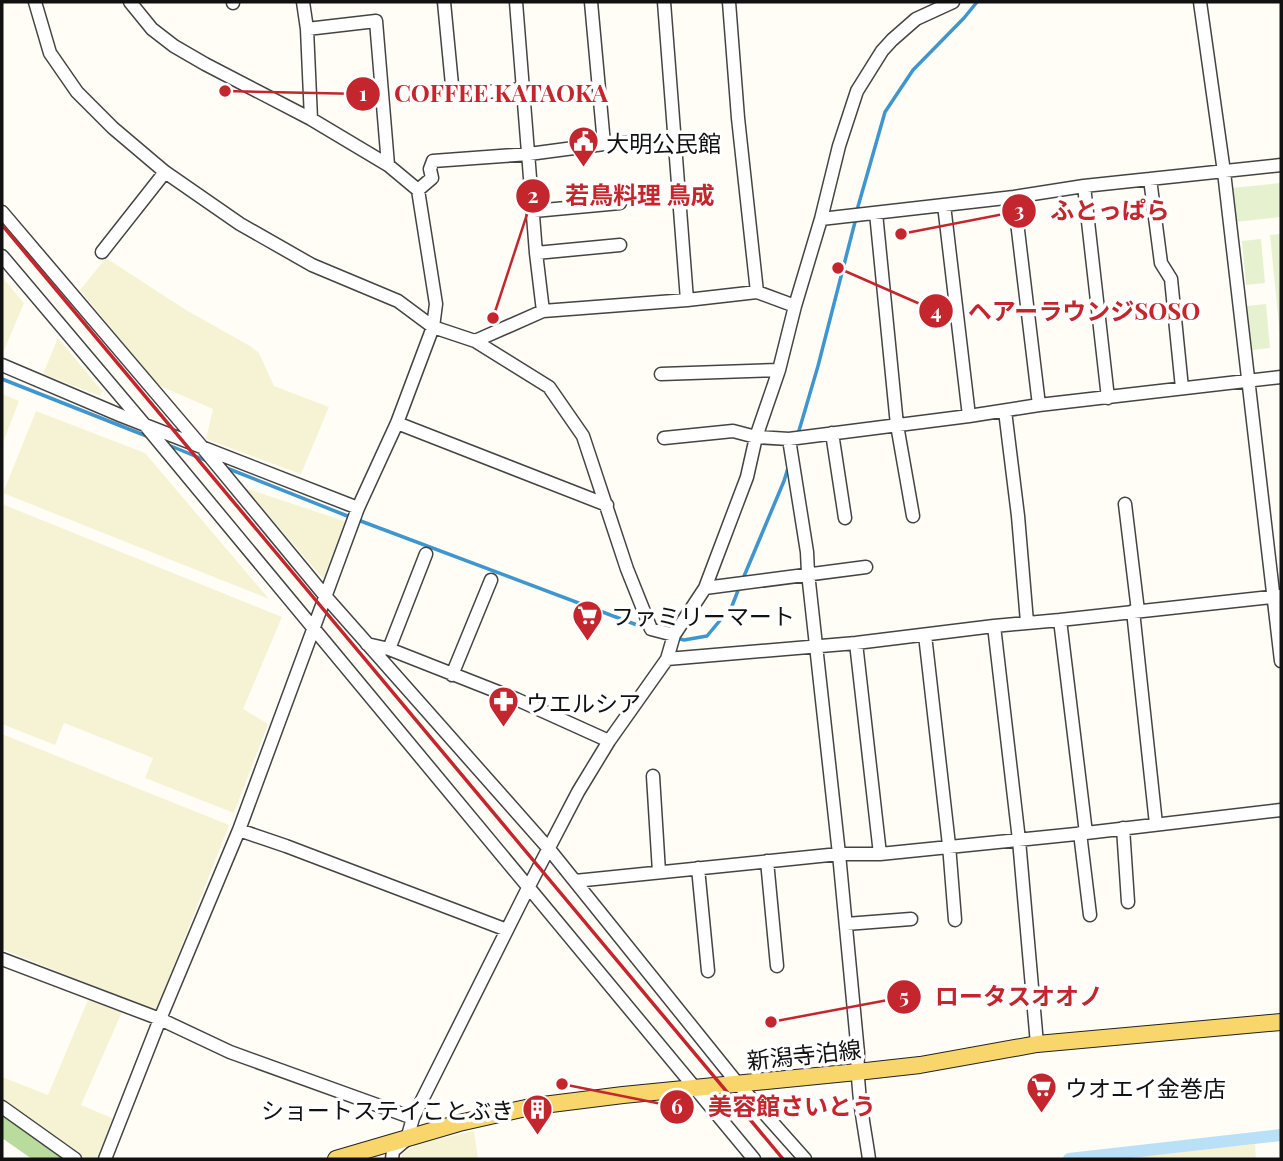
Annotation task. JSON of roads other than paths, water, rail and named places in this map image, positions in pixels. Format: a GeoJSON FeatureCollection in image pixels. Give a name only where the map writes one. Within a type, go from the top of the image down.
{"type":"FeatureCollection","features":[{"type":"Feature","properties":{"kind":"main road","name":"新潟寺泊線"},"geometry":{"type":"LineString","coordinates":[[336,1159],[459,1124],[535,1106],[623,1094],[920,1065],[1037,1044],[1281,1022]]}},
{"type":"Feature","properties":{"kind":"street"},"geometry":{"type":"LineString","coordinates":[[35,2],[50,53],[77,92],[113,128],[165,173],[240,224],[312,265],[398,301],[433,327],[475,341],[549,387],[583,436],[626,569],[651,629],[674,635]]}},
{"type":"Feature","properties":{"kind":"street"},"geometry":{"type":"LineString","coordinates":[[105,1159],[239,830],[358,508],[397,423],[433,327],[436,304],[418,190],[387,165],[311,119],[174,46],[152,29],[130,2]]}},
{"type":"Feature","properties":{"kind":"street"},"geometry":{"type":"LineString","coordinates":[[303,2],[307,29],[311,119]]}},
{"type":"Feature","properties":{"kind":"street"},"geometry":{"type":"LineString","coordinates":[[444,2],[452,85],[463,94],[522,89]]}},
{"type":"Feature","properties":{"kind":"street"},"geometry":{"type":"LineString","coordinates":[[516,2],[543,312]]}},
{"type":"Feature","properties":{"kind":"street"},"geometry":{"type":"LineString","coordinates":[[592,2],[604,144]]}},
{"type":"Feature","properties":{"kind":"street"},"geometry":{"type":"LineString","coordinates":[[664,2],[688,300]]}},
{"type":"Feature","properties":{"kind":"street"},"geometry":{"type":"LineString","coordinates":[[729,2],[738,118],[757,292]]}},
{"type":"Feature","properties":{"kind":"street"},"geometry":{"type":"LineString","coordinates":[[392,1159],[393,1151],[407,1139],[413,1118],[578,792],[609,741],[667,659],[674,635],[705,588],[747,477],[756,437],[779,370],[839,146],[857,91],[892,40],[916,19],[953,2]]}},
{"type":"Feature","properties":{"kind":"street"},"geometry":{"type":"LineString","coordinates":[[1200,2],[1278,596],[1281,662]]}},
{"type":"Feature","properties":{"kind":"street"},"geometry":{"type":"LineString","coordinates":[[307,29],[376,21],[387,165]]}},
{"type":"Feature","properties":{"kind":"street"},"geometry":{"type":"LineString","coordinates":[[418,190],[432,177],[430,169],[433,162],[626,143]]}},
{"type":"Feature","properties":{"kind":"street"},"geometry":{"type":"LineString","coordinates":[[821,219],[1014,197],[1084,186],[1281,165]]}},
{"type":"Feature","properties":{"kind":"street"},"geometry":{"type":"LineString","coordinates":[[102,252],[165,173]]}},
{"type":"Feature","properties":{"kind":"street"},"geometry":{"type":"LineString","coordinates":[[1150,179],[1161,263],[1171,279],[1182,388]]}},
{"type":"Feature","properties":{"kind":"street"},"geometry":{"type":"LineString","coordinates":[[1084,186],[1108,398]]}},
{"type":"Feature","properties":{"kind":"street"},"geometry":{"type":"LineString","coordinates":[[1014,197],[1039,405]]}},
{"type":"Feature","properties":{"kind":"street"},"geometry":{"type":"LineString","coordinates":[[534,211],[620,203]]}},
{"type":"Feature","properties":{"kind":"street"},"geometry":{"type":"LineString","coordinates":[[944,205],[969,416]]}},
{"type":"Feature","properties":{"kind":"street"},"geometry":{"type":"LineString","coordinates":[[2,212],[326,597],[549,849],[738,1084],[805,1159]]}},
{"type":"Feature","properties":{"kind":"street"},"geometry":{"type":"LineString","coordinates":[[876,213],[897,425],[913,516]]}},
{"type":"Feature","properties":{"kind":"street"},"geometry":{"type":"LineString","coordinates":[[536,253],[620,245]]}},
{"type":"Feature","properties":{"kind":"street"},"geometry":{"type":"LineString","coordinates":[[2,256],[754,1159]]}},
{"type":"Feature","properties":{"kind":"street"},"geometry":{"type":"LineString","coordinates":[[475,341],[543,312],[757,292],[795,306]]}},
{"type":"Feature","properties":{"kind":"street"},"geometry":{"type":"LineString","coordinates":[[2,365],[358,508]]}},
{"type":"Feature","properties":{"kind":"street"},"geometry":{"type":"LineString","coordinates":[[661,374],[779,370]]}},
{"type":"Feature","properties":{"kind":"street"},"geometry":{"type":"LineString","coordinates":[[664,438],[733,431],[756,437],[789,439],[1039,405],[1281,377]]}},
{"type":"Feature","properties":{"kind":"street"},"geometry":{"type":"LineString","coordinates":[[1004,411],[1018,516],[1027,622]]}},
{"type":"Feature","properties":{"kind":"street"},"geometry":{"type":"LineString","coordinates":[[397,423],[607,505]]}},
{"type":"Feature","properties":{"kind":"street"},"geometry":{"type":"LineString","coordinates":[[832,433],[845,518]]}},
{"type":"Feature","properties":{"kind":"street"},"geometry":{"type":"LineString","coordinates":[[789,439],[807,552],[846,924],[858,1053],[857,1072],[869,1159]]}},
{"type":"Feature","properties":{"kind":"street"},"geometry":{"type":"LineString","coordinates":[[1125,504],[1156,824]]}},
{"type":"Feature","properties":{"kind":"street"},"geometry":{"type":"LineString","coordinates":[[389,649],[426,554]]}},
{"type":"Feature","properties":{"kind":"street"},"geometry":{"type":"LineString","coordinates":[[705,588],[866,567]]}},
{"type":"Feature","properties":{"kind":"street"},"geometry":{"type":"LineString","coordinates":[[452,675],[491,580]]}},
{"type":"Feature","properties":{"kind":"street"},"geometry":{"type":"LineString","coordinates":[[667,659],[856,643],[1278,596]]}},
{"type":"Feature","properties":{"kind":"street"},"geometry":{"type":"LineString","coordinates":[[1060,620],[1090,915]]}},
{"type":"Feature","properties":{"kind":"street"},"geometry":{"type":"LineString","coordinates":[[993,626],[1019,840],[1037,1044]]}},
{"type":"Feature","properties":{"kind":"street"},"geometry":{"type":"LineString","coordinates":[[925,635],[950,845],[955,920]]}},
{"type":"Feature","properties":{"kind":"street"},"geometry":{"type":"LineString","coordinates":[[856,643],[880,854]]}},
{"type":"Feature","properties":{"kind":"street"},"geometry":{"type":"LineString","coordinates":[[367,644],[389,649],[516,699],[609,741]]}},
{"type":"Feature","properties":{"kind":"street"},"geometry":{"type":"LineString","coordinates":[[653,776],[659,872]]}},
{"type":"Feature","properties":{"kind":"street"},"geometry":{"type":"LineString","coordinates":[[575,881],[839,854],[880,854],[1281,810]]}},
{"type":"Feature","properties":{"kind":"street"},"geometry":{"type":"LineString","coordinates":[[1123,828],[1128,902]]}},
{"type":"Feature","properties":{"kind":"street"},"geometry":{"type":"LineString","coordinates":[[239,830],[507,930]]}},
{"type":"Feature","properties":{"kind":"street"},"geometry":{"type":"LineString","coordinates":[[767,862],[777,966]]}},
{"type":"Feature","properties":{"kind":"street"},"geometry":{"type":"LineString","coordinates":[[698,869],[708,971]]}},
{"type":"Feature","properties":{"kind":"street"},"geometry":{"type":"LineString","coordinates":[[846,924],[912,919]]}},
{"type":"Feature","properties":{"kind":"street"},"geometry":{"type":"LineString","coordinates":[[2,959],[160,1019],[230,1052],[413,1118]]}},
{"type":"Feature","properties":{"kind":"street"},"geometry":{"type":"LineString","coordinates":[[2,1107],[75,1159]]}},
{"type":"Feature","properties":{"kind":"waterway"},"geometry":{"type":"LineString","coordinates":[[857,210],[885,112],[913,70],[977,2]]}},
{"type":"Feature","properties":{"kind":"waterway"},"geometry":{"type":"LineString","coordinates":[[798,434],[856,218]]}},
{"type":"Feature","properties":{"kind":"waterway"},"geometry":{"type":"LineString","coordinates":[[2,379],[149,437]]}},
{"type":"Feature","properties":{"kind":"waterway"},"geometry":{"type":"LineString","coordinates":[[166,444],[207,461]]}},
{"type":"Feature","properties":{"kind":"waterway"},"geometry":{"type":"LineString","coordinates":[[224,467],[350,517]]}},
{"type":"Feature","properties":{"kind":"waterway"},"geometry":{"type":"LineString","coordinates":[[742,581],[788,468]]}},
{"type":"Feature","properties":{"kind":"waterway"},"geometry":{"type":"LineString","coordinates":[[358,520],[645,628]]}},
{"type":"Feature","properties":{"kind":"waterway"},"geometry":{"type":"LineString","coordinates":[[676,638],[684,640],[707,636],[732,606],[739,588]]}},
{"type":"Feature","properties":{"kind":"waterway"},"geometry":{"type":"LineString","coordinates":[[1069,1159],[1281,1135]]}},
{"type":"Feature","properties":{"kind":"railway"},"geometry":{"type":"LineString","coordinates":[[2,225],[783,1159]]}},
{"type":"Feature","properties":{"kind":"place","name":"COFFEE KATAOKA"},"geometry":{"type":"Point","coordinates":[225,91]}},
{"type":"Feature","properties":{"kind":"place","name":"大明公民館"},"geometry":{"type":"Point","coordinates":[583,169]}},
{"type":"Feature","properties":{"kind":"place","name":"ふとっぱら"},"geometry":{"type":"Point","coordinates":[901,234]}},
{"type":"Feature","properties":{"kind":"place","name":"ヘアーラウンジSOSO"},"geometry":{"type":"Point","coordinates":[838,268]}},
{"type":"Feature","properties":{"kind":"place","name":"若鳥料理 鳥成"},"geometry":{"type":"Point","coordinates":[493,318]}},
{"type":"Feature","properties":{"kind":"place","name":"ファミリーマート"},"geometry":{"type":"Point","coordinates":[588,642]}},
{"type":"Feature","properties":{"kind":"place","name":"ウエルシア"},"geometry":{"type":"Point","coordinates":[503,729]}},
{"type":"Feature","properties":{"kind":"place","name":"ロータスオオノ"},"geometry":{"type":"Point","coordinates":[771,1022]}},
{"type":"Feature","properties":{"kind":"place","name":"美容館さいとう"},"geometry":{"type":"Point","coordinates":[562,1084]}},
{"type":"Feature","properties":{"kind":"place","name":"ウオエイ金巻店"},"geometry":{"type":"Point","coordinates":[1042,1114]}},
{"type":"Feature","properties":{"kind":"place","name":"ショートステイことぶき"},"geometry":{"type":"Point","coordinates":[537,1136]}}]}
